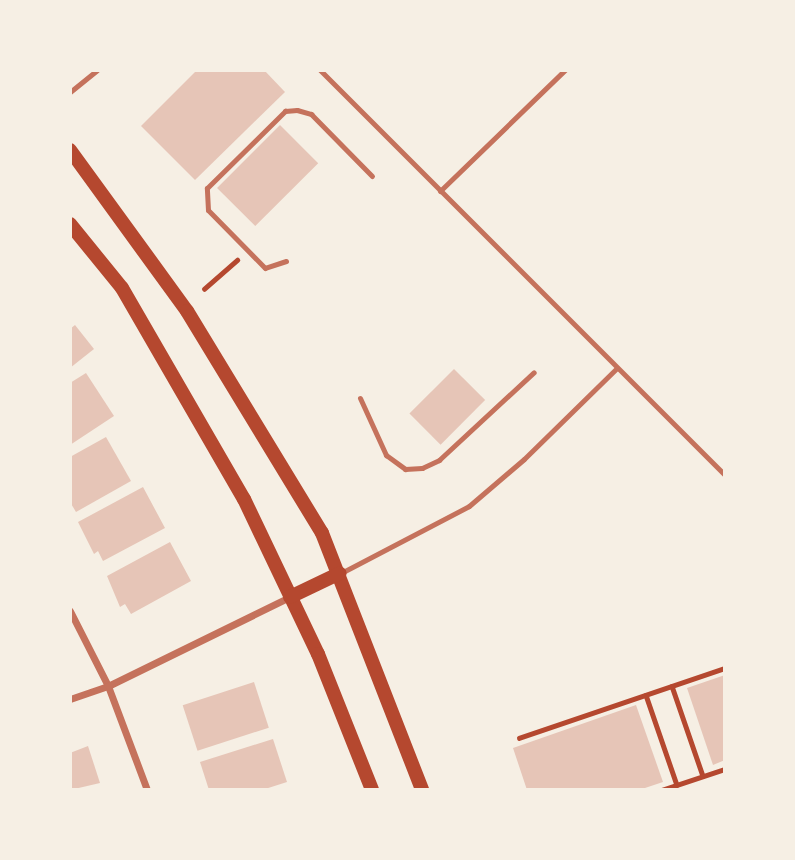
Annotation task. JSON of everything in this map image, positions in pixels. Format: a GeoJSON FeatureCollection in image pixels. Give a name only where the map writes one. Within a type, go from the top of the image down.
{"type":"FeatureCollection","features":[{"type":"Feature","properties":{"kind":"main road"},"geometry":{"type":"LineString","coordinates":[[70,150],[187,310],[279,457],[340,573],[422,790]]}},
{"type":"Feature","properties":{"kind":"main road"},"geometry":{"type":"LineString","coordinates":[[70,224],[122,288],[186,394],[244,499],[290,597],[372,790]]}},
{"type":"Feature","properties":{"kind":"main road"},"geometry":{"type":"LineString","coordinates":[[290,597],[340,573]]}},
{"type":"Feature","properties":{"kind":"street"},"geometry":{"type":"LineString","coordinates":[[70,699],[108,685],[290,597]]}},
{"type":"Feature","properties":{"kind":"street"},"geometry":{"type":"LineString","coordinates":[[70,611],[108,685],[147,790]]}},
{"type":"Feature","properties":{"kind":"lane"},"geometry":{"type":"LineString","coordinates":[[70,92],[97,70]]}},
{"type":"Feature","properties":{"kind":"lane"},"geometry":{"type":"LineString","coordinates":[[320,70],[725,475]]}},
{"type":"Feature","properties":{"kind":"lane"},"geometry":{"type":"LineString","coordinates":[[440,191],[565,70]]}},
{"type":"Feature","properties":{"kind":"lane"},"geometry":{"type":"LineString","coordinates":[[286,261],[265,268],[208,211],[207,188],[285,111],[297,110],[311,114],[373,176]]}},
{"type":"Feature","properties":{"kind":"lane"},"geometry":{"type":"LineString","coordinates":[[340,573],[469,506],[617,368]]}},
{"type":"Feature","properties":{"kind":"lane"},"geometry":{"type":"LineString","coordinates":[[360,398],[386,455],[405,469],[422,468],[439,460],[534,372]]}},
{"type":"Feature","properties":{"kind":"path"},"geometry":{"type":"LineString","coordinates":[[204,289],[242,255]]}},
{"type":"Feature","properties":{"kind":"path"},"geometry":{"type":"LineString","coordinates":[[519,738],[725,668]]}},
{"type":"Feature","properties":{"kind":"path"},"geometry":{"type":"LineString","coordinates":[[672,686],[703,776]]}},
{"type":"Feature","properties":{"kind":"path"},"geometry":{"type":"LineString","coordinates":[[646,695],[677,785]]}},
{"type":"Feature","properties":{"kind":"path"},"geometry":{"type":"LineString","coordinates":[[662,790],[725,769]]}},
{"type":"Feature","properties":{"kind":"building"},"geometry":{"type":"Polygon","coordinates":[[[197,70],[264,70],[285,92],[195,180],[141,126],[197,70]]]}},
{"type":"Feature","properties":{"kind":"building"},"geometry":{"type":"Polygon","coordinates":[[[280,125],[318,163],[255,226],[217,188],[280,125]]]}},
{"type":"Feature","properties":{"kind":"building"},"geometry":{"type":"Polygon","coordinates":[[[75,325],[94,349],[70,368],[70,329],[75,325]]]}},
{"type":"Feature","properties":{"kind":"building"},"geometry":{"type":"Polygon","coordinates":[[[454,369],[485,400],[441,445],[409,414],[454,369]]]}},
{"type":"Feature","properties":{"kind":"building"},"geometry":{"type":"Polygon","coordinates":[[[86,373],[114,416],[70,445],[70,383],[86,373]]]}},
{"type":"Feature","properties":{"kind":"building"},"geometry":{"type":"Polygon","coordinates":[[[106,437],[131,481],[76,512],[70,502],[70,457],[106,437]]]}},
{"type":"Feature","properties":{"kind":"building"},"geometry":{"type":"Polygon","coordinates":[[[143,487],[165,528],[103,561],[98,551],[94,554],[78,522],[143,487]]]}},
{"type":"Feature","properties":{"kind":"building"},"geometry":{"type":"Polygon","coordinates":[[[170,542],[191,581],[131,614],[125,604],[120,607],[107,576],[170,542]]]}},
{"type":"Feature","properties":{"kind":"building"},"geometry":{"type":"Polygon","coordinates":[[[725,675],[725,760],[713,765],[687,688],[725,675]]]}},
{"type":"Feature","properties":{"kind":"building"},"geometry":{"type":"Polygon","coordinates":[[[254,682],[269,728],[198,751],[183,705],[254,682]]]}},
{"type":"Feature","properties":{"kind":"building"},"geometry":{"type":"Polygon","coordinates":[[[636,705],[663,782],[639,790],[527,790],[513,748],[636,705]]]}},
{"type":"Feature","properties":{"kind":"building"},"geometry":{"type":"Polygon","coordinates":[[[273,739],[287,782],[262,790],[209,790],[200,762],[273,739]]]}},
{"type":"Feature","properties":{"kind":"building"},"geometry":{"type":"Polygon","coordinates":[[[88,746],[100,783],[70,790],[70,753],[88,746]]]}}]}
